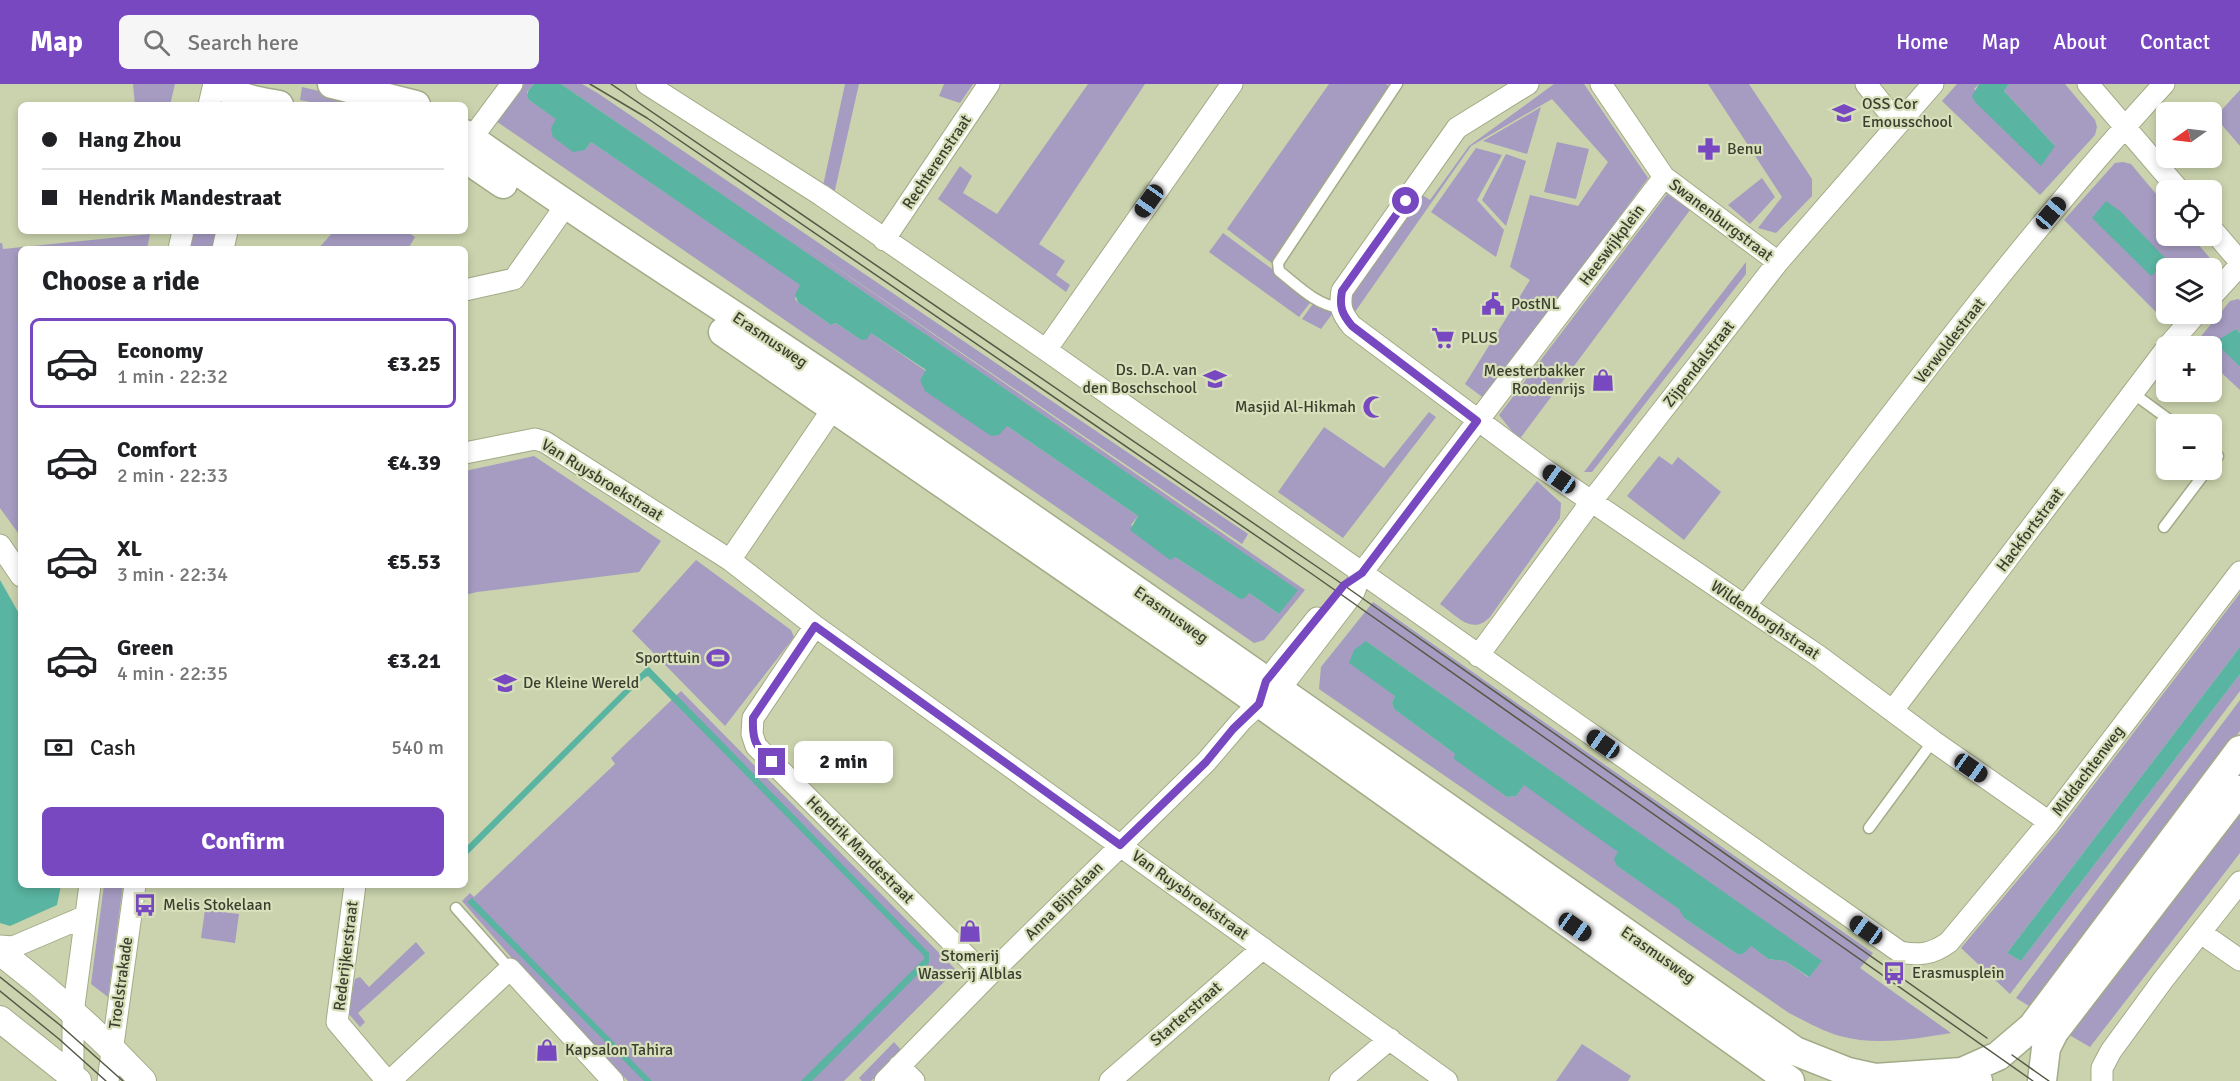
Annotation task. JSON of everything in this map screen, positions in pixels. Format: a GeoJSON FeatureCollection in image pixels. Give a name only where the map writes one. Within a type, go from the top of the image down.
{"type":"FeatureCollection","features":[{"type":"Feature","properties":{"kind":"main road"},"geometry":{"type":"LineString","coordinates":[[221,84],[240,97],[259,99]]}},
{"type":"Feature","properties":{"kind":"main road"},"geometry":{"type":"LineString","coordinates":[[332,84],[404,102]]}},
{"type":"Feature","properties":{"kind":"main road","name":"Erasmusweg"},"geometry":{"type":"LineString","coordinates":[[468,145],[834,407],[1261,699],[1795,1051],[1873,1080]]}},
{"type":"Feature","properties":{"kind":"main road","name":"Erasmusweg"},"geometry":{"type":"LineString","coordinates":[[561,212],[846,390],[1261,699],[1790,1081]]}},
{"type":"Feature","properties":{"kind":"main road"},"geometry":{"type":"LineString","coordinates":[[1873,1080],[1970,1077],[2032,1027],[2240,750]]}},
{"type":"Feature","properties":{"kind":"main road"},"geometry":{"type":"LineString","coordinates":[[2042,1081],[2046,1048],[2054,1032],[2240,790]]}},
{"type":"Feature","properties":{"kind":"street"},"geometry":{"type":"LineString","coordinates":[[210,102],[214,84]]}},
{"type":"Feature","properties":{"kind":"street","name":"Erasmusweg"},"geometry":{"type":"LineString","coordinates":[[468,143],[512,84]]}},
{"type":"Feature","properties":{"kind":"street"},"geometry":{"type":"LineString","coordinates":[[648,84],[821,195],[1046,350],[1478,656]]}},
{"type":"Feature","properties":{"kind":"street","name":"Rechterenstraat"},"geometry":{"type":"LineString","coordinates":[[884,240],[989,84]]}},
{"type":"Feature","properties":{"kind":"street"},"geometry":{"type":"LineString","coordinates":[[1046,350],[1232,84]]}},
{"type":"Feature","properties":{"kind":"street"},"geometry":{"type":"LineString","coordinates":[[1477,421],[1352,326],[1340,308],[1342,291],[1457,128],[1528,84]]}},
{"type":"Feature","properties":{"kind":"street"},"geometry":{"type":"LineString","coordinates":[[1601,84],[1664,177]]}},
{"type":"Feature","properties":{"kind":"street"},"geometry":{"type":"LineString","coordinates":[[1866,84],[1898,124]]}},
{"type":"Feature","properties":{"kind":"street","name":"Zijpendalstraat"},"geometry":{"type":"LineString","coordinates":[[1478,656],[1591,502],[1778,262],[1933,84]]}},
{"type":"Feature","properties":{"kind":"street"},"geometry":{"type":"LineString","coordinates":[[2088,84],[2171,180]]}},
{"type":"Feature","properties":{"kind":"street","name":"Verwoldestraat"},"geometry":{"type":"LineString","coordinates":[[1745,606],[1937,356],[2051,213],[2164,84]]}},
{"type":"Feature","properties":{"kind":"street","name":"Swanenburgstraat"},"geometry":{"type":"LineString","coordinates":[[1664,177],[1778,262]]}},
{"type":"Feature","properties":{"kind":"street","name":"Heeswijkplein"},"geometry":{"type":"LineString","coordinates":[[1362,573],[1664,177]]}},
{"type":"Feature","properties":{"kind":"street"},"geometry":{"type":"LineString","coordinates":[[468,289],[514,279],[561,212]]}},
{"type":"Feature","properties":{"kind":"street"},"geometry":{"type":"LineString","coordinates":[[2222,242],[2240,264],[2222,284]]}},
{"type":"Feature","properties":{"kind":"street","name":"Hackfortstraat"},"geometry":{"type":"LineString","coordinates":[[2177,336],[2187,324]]}},
{"type":"Feature","properties":{"kind":"street","name":"Hackfortstraat"},"geometry":{"type":"LineString","coordinates":[[1893,710],[2156,363]]}},
{"type":"Feature","properties":{"kind":"street"},"geometry":{"type":"LineString","coordinates":[[730,560],[834,407]]}},
{"type":"Feature","properties":{"kind":"street","name":"Wildenborghstraat"},"geometry":{"type":"LineString","coordinates":[[1477,421],[1591,502],[1745,606],[2049,822]]}},
{"type":"Feature","properties":{"kind":"street","name":"Van Ruysbroekstraat"},"geometry":{"type":"LineString","coordinates":[[468,452],[535,440],[545,442],[730,560],[815,626],[1448,1081]]}},
{"type":"Feature","properties":{"kind":"street"},"geometry":{"type":"LineString","coordinates":[[0,545],[18,572]]}},
{"type":"Feature","properties":{"kind":"street","name":"Middachtenweg"},"geometry":{"type":"LineString","coordinates":[[1478,656],[1891,947],[1900,952],[1923,954],[1938,950],[1949,942],[2049,822],[2240,572]]}},
{"type":"Feature","properties":{"kind":"street","name":"Anna Bijnslaan"},"geometry":{"type":"LineString","coordinates":[[899,1076],[987,977],[1206,762],[1354,592],[1362,573]]}},
{"type":"Feature","properties":{"kind":"street","name":"Hendrik Mandestraat"},"geometry":{"type":"LineString","coordinates":[[815,626],[753,718],[752,734],[756,746],[987,977]]}},
{"type":"Feature","properties":{"kind":"street"},"geometry":{"type":"LineString","coordinates":[[2102,1075],[2111,1052],[2131,1024],[2240,882]]}},
{"type":"Feature","properties":{"kind":"street"},"geometry":{"type":"LineString","coordinates":[[75,1080],[73,1013],[90,888]]}},
{"type":"Feature","properties":{"kind":"street","name":"Troelstrakade"},"geometry":{"type":"LineString","coordinates":[[108,1081],[135,888]]}},
{"type":"Feature","properties":{"kind":"street","name":"Rederijkerstraat"},"geometry":{"type":"LineString","coordinates":[[355,888],[337,1022],[389,1081]]}},
{"type":"Feature","properties":{"kind":"street"},"geometry":{"type":"LineString","coordinates":[[0,946],[13,947],[86,916]]}},
{"type":"Feature","properties":{"kind":"street"},"geometry":{"type":"LineString","coordinates":[[2201,933],[2240,960]]}},
{"type":"Feature","properties":{"kind":"street","name":"Starterstraat"},"geometry":{"type":"LineString","coordinates":[[1110,1081],[1263,948]]}},
{"type":"Feature","properties":{"kind":"street"},"geometry":{"type":"LineString","coordinates":[[0,952],[24,970],[112,1048],[143,1081]]}},
{"type":"Feature","properties":{"kind":"street"},"geometry":{"type":"LineString","coordinates":[[389,1081],[510,969],[613,1081]]}},
{"type":"Feature","properties":{"kind":"street"},"geometry":{"type":"LineString","coordinates":[[7,1024],[75,1080]]}},
{"type":"Feature","properties":{"kind":"street"},"geometry":{"type":"LineString","coordinates":[[1341,1081],[1390,1039]]}},
{"type":"Feature","properties":{"kind":"lane"},"geometry":{"type":"LineString","coordinates":[[1340,308],[1327,306],[1279,272],[1278,262],[1397,84]]}},
{"type":"Feature","properties":{"kind":"lane"},"geometry":{"type":"LineString","coordinates":[[2134,394],[2161,414]]}},
{"type":"Feature","properties":{"kind":"lane"},"geometry":{"type":"LineString","coordinates":[[2164,527],[2199,480]]}},
{"type":"Feature","properties":{"kind":"lane"},"geometry":{"type":"LineString","coordinates":[[1869,828],[1933,741]]}},
{"type":"Feature","properties":{"kind":"lane"},"geometry":{"type":"LineString","coordinates":[[456,908],[510,969]]}},
{"type":"Feature","properties":{"kind":"shaded area"},"geometry":{"type":"Polygon","coordinates":[[[133,84],[175,84],[171,102],[135,102],[133,84]]]}},
{"type":"Feature","properties":{"kind":"shaded area"},"geometry":{"type":"Polygon","coordinates":[[[524,84],[534,84],[527,92],[529,100],[557,119],[585,150],[591,142],[801,285],[795,299],[831,325],[836,323],[861,340],[871,333],[926,371],[920,380],[1007,426],[1138,516],[1131,525],[1175,557],[1240,599],[1249,593],[1279,614],[1297,590],[561,84],[582,84],[599,94],[1248,534],[1242,544],[786,233],[1305,590],[1264,640],[1254,643],[496,121],[524,84]]]}},
{"type":"Feature","properties":{"kind":"shaded area"},"geometry":{"type":"Polygon","coordinates":[[[845,84],[859,84],[832,203],[821,195],[845,84]]]}},
{"type":"Feature","properties":{"kind":"shaded area"},"geometry":{"type":"Polygon","coordinates":[[[944,84],[973,84],[960,103],[939,96],[944,84]]]}},
{"type":"Feature","properties":{"kind":"shaded area"},"geometry":{"type":"Polygon","coordinates":[[[1088,84],[1145,84],[1039,244],[1065,261],[1056,275],[1070,285],[1066,292],[938,199],[960,166],[972,176],[963,193],[997,214],[1088,84]]]}},
{"type":"Feature","properties":{"kind":"shaded area"},"geometry":{"type":"Polygon","coordinates":[[[1329,84],[1386,84],[1390,87],[1273,264],[1227,229],[1329,84]]]}},
{"type":"Feature","properties":{"kind":"shaded area"},"geometry":{"type":"Polygon","coordinates":[[[1554,84],[1584,84],[1648,178],[1485,399],[1465,384],[1530,280],[1510,267],[1530,195],[1578,206],[1608,162],[1552,99],[1471,146],[1350,319],[1338,305],[1419,193],[1430,200],[1469,146],[1554,84]]]}},
{"type":"Feature","properties":{"kind":"shaded area"},"geometry":{"type":"Polygon","coordinates":[[[1708,84],[1749,84],[1812,179],[1812,196],[1776,233],[1758,228],[1782,197],[1708,84]]]}},
{"type":"Feature","properties":{"kind":"shaded area"},"geometry":{"type":"Polygon","coordinates":[[[1957,84],[1979,84],[1974,89],[2055,146],[2004,91],[2009,84],[2065,84],[2095,120],[2097,127],[2095,135],[2040,195],[1942,101],[1957,84]]]}},
{"type":"Feature","properties":{"kind":"shaded area"},"geometry":{"type":"Polygon","coordinates":[[[302,87],[366,102],[310,102],[300,100],[302,87]]]}},
{"type":"Feature","properties":{"kind":"shaded area"},"geometry":{"type":"Polygon","coordinates":[[[2240,90],[2240,146],[2222,125],[2222,109],[2240,90]]]}},
{"type":"Feature","properties":{"kind":"shaded area"},"geometry":{"type":"Polygon","coordinates":[[[1541,107],[1527,154],[1483,141],[1541,107]]]}},
{"type":"Feature","properties":{"kind":"shaded area"},"geometry":{"type":"Polygon","coordinates":[[[1557,142],[1589,149],[1576,199],[1544,192],[1557,142]]]}},
{"type":"Feature","properties":{"kind":"shaded area"},"geometry":{"type":"Polygon","coordinates":[[[1476,148],[1502,155],[1477,200],[1504,230],[1496,257],[1431,212],[1476,148]]]}},
{"type":"Feature","properties":{"kind":"shaded area"},"geometry":{"type":"Polygon","coordinates":[[[1506,154],[1526,161],[1506,226],[1482,200],[1506,154]]]}},
{"type":"Feature","properties":{"kind":"shaded area"},"geometry":{"type":"Polygon","coordinates":[[[2115,163],[2131,164],[2156,194],[2156,246],[2200,246],[2209,257],[2156,258],[2156,312],[2064,220],[2115,163]]]}},
{"type":"Feature","properties":{"kind":"shaded area"},"geometry":{"type":"Polygon","coordinates":[[[1762,178],[1775,197],[1750,224],[1728,205],[1762,178]]]}},
{"type":"Feature","properties":{"kind":"shaded area"},"geometry":{"type":"Polygon","coordinates":[[[1667,194],[1690,210],[1519,440],[1499,415],[1667,194]]]}},
{"type":"Feature","properties":{"kind":"shaded area"},"geometry":{"type":"Polygon","coordinates":[[[1223,233],[1313,299],[1299,317],[1209,252],[1223,233]]]}},
{"type":"Feature","properties":{"kind":"shaded area"},"geometry":{"type":"Polygon","coordinates":[[[150,234],[148,246],[32,246],[150,234]]]}},
{"type":"Feature","properties":{"kind":"shaded area"},"geometry":{"type":"Polygon","coordinates":[[[192,234],[218,234],[216,246],[190,246],[192,234]]]}},
{"type":"Feature","properties":{"kind":"shaded area"},"geometry":{"type":"Polygon","coordinates":[[[331,234],[410,234],[415,237],[410,246],[321,246],[331,234]]]}},
{"type":"Feature","properties":{"kind":"shaded area"},"geometry":{"type":"Polygon","coordinates":[[[0,243],[3,249],[18,247],[18,533],[0,508],[0,243]]]}},
{"type":"Feature","properties":{"kind":"shaded area"},"geometry":{"type":"Polygon","coordinates":[[[1746,262],[1746,274],[1592,472],[1584,472],[1746,262]]]}},
{"type":"Feature","properties":{"kind":"shaded area"},"geometry":{"type":"Polygon","coordinates":[[[2240,300],[2240,333],[2236,329],[2222,338],[2222,336],[2201,336],[2211,324],[2222,324],[2222,311],[2230,301],[2240,300]]]}},
{"type":"Feature","properties":{"kind":"shaded area"},"geometry":{"type":"Polygon","coordinates":[[[1315,301],[1333,313],[1321,329],[1302,319],[1315,301]]]}},
{"type":"Feature","properties":{"kind":"shaded area"},"geometry":{"type":"Polygon","coordinates":[[[2222,348],[2240,367],[2240,390],[2222,373],[2222,348]]]}},
{"type":"Feature","properties":{"kind":"shaded area"},"geometry":{"type":"Polygon","coordinates":[[[1429,412],[1436,417],[1343,538],[1278,492],[1324,427],[1384,468],[1429,412]]]}},
{"type":"Feature","properties":{"kind":"shaded area"},"geometry":{"type":"Polygon","coordinates":[[[534,456],[661,541],[639,572],[468,594],[468,470],[534,456]]]}},
{"type":"Feature","properties":{"kind":"shaded area"},"geometry":{"type":"Polygon","coordinates":[[[1659,456],[1672,465],[1678,457],[1721,492],[1684,540],[1627,496],[1659,456]]]}},
{"type":"Feature","properties":{"kind":"shaded area"},"geometry":{"type":"Polygon","coordinates":[[[1537,481],[1561,503],[1560,518],[1490,617],[1477,625],[1465,622],[1440,604],[1537,481]]]}},
{"type":"Feature","properties":{"kind":"shaded area","name":"Sporttuin"},"geometry":{"type":"Polygon","coordinates":[[[696,560],[791,630],[794,637],[725,726],[632,631],[696,560]]]}},
{"type":"Feature","properties":{"kind":"shaded area"},"geometry":{"type":"Polygon","coordinates":[[[2240,593],[2240,647],[2007,953],[2021,961],[2240,674],[2240,691],[2010,994],[1961,948],[2058,832],[2240,593]]]}},
{"type":"Feature","properties":{"kind":"shaded area"},"geometry":{"type":"Polygon","coordinates":[[[1373,602],[1873,953],[1860,968],[1951,1033],[1868,1041],[1840,1036],[1789,1013],[1319,689],[1321,667],[1373,602]],[[1366,641],[1395,696],[1392,703],[1394,709],[1455,754],[1455,759],[1507,797],[1516,796],[1524,784],[1619,852],[1617,866],[1680,909],[1684,918],[1737,954],[1743,954],[1750,945],[1768,959],[1785,961],[1808,977],[1821,961],[1366,641]]]}},
{"type":"Feature","properties":{"kind":"shaded area"},"geometry":{"type":"Polygon","coordinates":[[[681,691],[956,970],[844,1081],[628,1081],[557,1010],[462,901],[470,893],[474,897],[615,764],[611,758],[681,691]]]}},
{"type":"Feature","properties":{"kind":"shaded area"},"geometry":{"type":"Polygon","coordinates":[[[2240,700],[2240,731],[2029,1006],[2016,998],[2240,700]]]}},
{"type":"Feature","properties":{"kind":"shaded area"},"geometry":{"type":"Polygon","coordinates":[[[2240,806],[2240,853],[2090,1047],[2066,1033],[2240,806]]]}},
{"type":"Feature","properties":{"kind":"shaded area"},"geometry":{"type":"Polygon","coordinates":[[[104,888],[123,888],[108,997],[91,984],[104,888]]]}},
{"type":"Feature","properties":{"kind":"shaded area"},"geometry":{"type":"Polygon","coordinates":[[[205,910],[239,914],[235,943],[201,938],[205,910]]]}},
{"type":"Feature","properties":{"kind":"shaded area"},"geometry":{"type":"Polygon","coordinates":[[[416,942],[425,953],[358,1013],[365,1022],[360,1027],[348,1013],[355,979],[360,977],[369,987],[416,942]]]}},
{"type":"Feature","properties":{"kind":"shaded area"},"geometry":{"type":"Polygon","coordinates":[[[894,1042],[902,1051],[871,1081],[862,1081],[859,1078],[894,1042]]]}},
{"type":"Feature","properties":{"kind":"shaded area"},"geometry":{"type":"Polygon","coordinates":[[[1582,1044],[1631,1076],[1628,1081],[1556,1081],[1582,1044]]]}},
{"type":"Feature","properties":{"kind":"water"},"geometry":{"type":"Polygon","coordinates":[[[534,84],[561,84],[1298,590],[1279,614],[1249,593],[1245,598],[1240,599],[1175,557],[1170,560],[1130,530],[1138,516],[1007,426],[999,435],[991,436],[925,391],[920,380],[926,370],[871,333],[867,339],[861,340],[836,323],[831,325],[798,302],[795,295],[800,285],[591,142],[585,150],[573,152],[553,137],[551,128],[556,119],[529,100],[528,93],[534,84]]]}},
{"type":"Feature","properties":{"kind":"water"},"geometry":{"type":"Polygon","coordinates":[[[1979,84],[2009,84],[2004,91],[2055,146],[2041,166],[1975,102],[1972,96],[1979,84]]]}},
{"type":"Feature","properties":{"kind":"water"},"geometry":{"type":"Polygon","coordinates":[[[2106,201],[2120,211],[2165,258],[2156,258],[2156,272],[2151,276],[2092,218],[2106,201]]]}},
{"type":"Feature","properties":{"kind":"water"},"geometry":{"type":"Polygon","coordinates":[[[2236,329],[2240,333],[2240,367],[2222,349],[2222,338],[2236,329]]]}},
{"type":"Feature","properties":{"kind":"water"},"geometry":{"type":"Polygon","coordinates":[[[0,580],[18,612],[18,888],[60,888],[57,905],[10,926],[0,923],[0,580]]]}},
{"type":"Feature","properties":{"kind":"water"},"geometry":{"type":"Polygon","coordinates":[[[1366,641],[1822,961],[1809,977],[1785,961],[1768,959],[1751,946],[1743,954],[1737,954],[1684,918],[1679,909],[1617,866],[1614,859],[1618,852],[1524,785],[1516,796],[1507,797],[1454,759],[1455,754],[1394,709],[1392,703],[1395,696],[1349,663],[1354,650],[1366,641]]]}},
{"type":"Feature","properties":{"kind":"water"},"geometry":{"type":"Polygon","coordinates":[[[2240,647],[2240,674],[2021,961],[2007,953],[2240,647]]]}},
{"type":"Feature","properties":{"kind":"water"},"geometry":{"type":"Polygon","coordinates":[[[648,666],[929,953],[929,963],[812,1081],[801,1081],[924,959],[924,956],[648,676],[468,854],[468,845],[648,666]]]}},
{"type":"Feature","properties":{"kind":"water"},"geometry":{"type":"Polygon","coordinates":[[[472,898],[652,1081],[644,1081],[467,902],[472,898]]]}},
{"type":"Feature","properties":{"kind":"tram line"},"geometry":{"type":"LineString","coordinates":[[590,84],[647,118],[1312,574],[2033,1081]]}},
{"type":"Feature","properties":{"kind":"tram line"},"geometry":{"type":"LineString","coordinates":[[611,84],[1335,579],[1987,1038]]}},
{"type":"Feature","properties":{"kind":"tram line"},"geometry":{"type":"LineString","coordinates":[[0,977],[60,1025],[123,1081]]}},
{"type":"Feature","properties":{"kind":"tram line"},"geometry":{"type":"LineString","coordinates":[[0,991],[106,1081]]}},
{"type":"Feature","properties":{"kind":"tram line"},"geometry":{"type":"LineString","coordinates":[[2012,1055],[2049,1081]]}},
{"type":"Feature","properties":{"kind":"place","name":"OSS Cor Emousschool"},"geometry":{"type":"Point","coordinates":[1844,113]}},
{"type":"Feature","properties":{"kind":"place","name":"Benu"},"geometry":{"type":"Point","coordinates":[1709,149]}},
{"type":"Feature","properties":{"kind":"place","name":"PostNL"},"geometry":{"type":"Point","coordinates":[1493,304]}},
{"type":"Feature","properties":{"kind":"place","name":"PLUS"},"geometry":{"type":"Point","coordinates":[1443,338]}},
{"type":"Feature","properties":{"kind":"place","name":"Ds. D.A. van den Boschschool"},"geometry":{"type":"Point","coordinates":[1215,379]}},
{"type":"Feature","properties":{"kind":"place","name":"Meesterbakker Roodenrijs"},"geometry":{"type":"Point","coordinates":[1603,380]}},
{"type":"Feature","properties":{"kind":"place","name":"Masjid Al-Hikmah"},"geometry":{"type":"Point","coordinates":[1374,407]}},
{"type":"Feature","properties":{"kind":"place","name":"Sporttuin"},"geometry":{"type":"Point","coordinates":[718,658]}},
{"type":"Feature","properties":{"kind":"place","name":"De Kleine Wereld"},"geometry":{"type":"Point","coordinates":[505,683]}},
{"type":"Feature","properties":{"kind":"place","name":"Melis Stokelaan"},"geometry":{"type":"Point","coordinates":[145,905]}},
{"type":"Feature","properties":{"kind":"place","name":"Stomerij Wasserij Alblas"},"geometry":{"type":"Point","coordinates":[970,931]}},
{"type":"Feature","properties":{"kind":"place","name":"Erasmusplein"},"geometry":{"type":"Point","coordinates":[1894,973]}},
{"type":"Feature","properties":{"kind":"place","name":"Kapsalon Tahira"},"geometry":{"type":"Point","coordinates":[547,1050]}},
{"type":"Feature","properties":{"kind":"route"},"geometry":{"type":"LineString","coordinates":[[772,762],[756,746],[752,734],[753,718],[815,626],[1120,845],[1206,762],[1233,729],[1259,704],[1266,681],[1344,585],[1362,573],[1477,421],[1352,326],[1340,308],[1342,291],[1406,201]]}}]}
